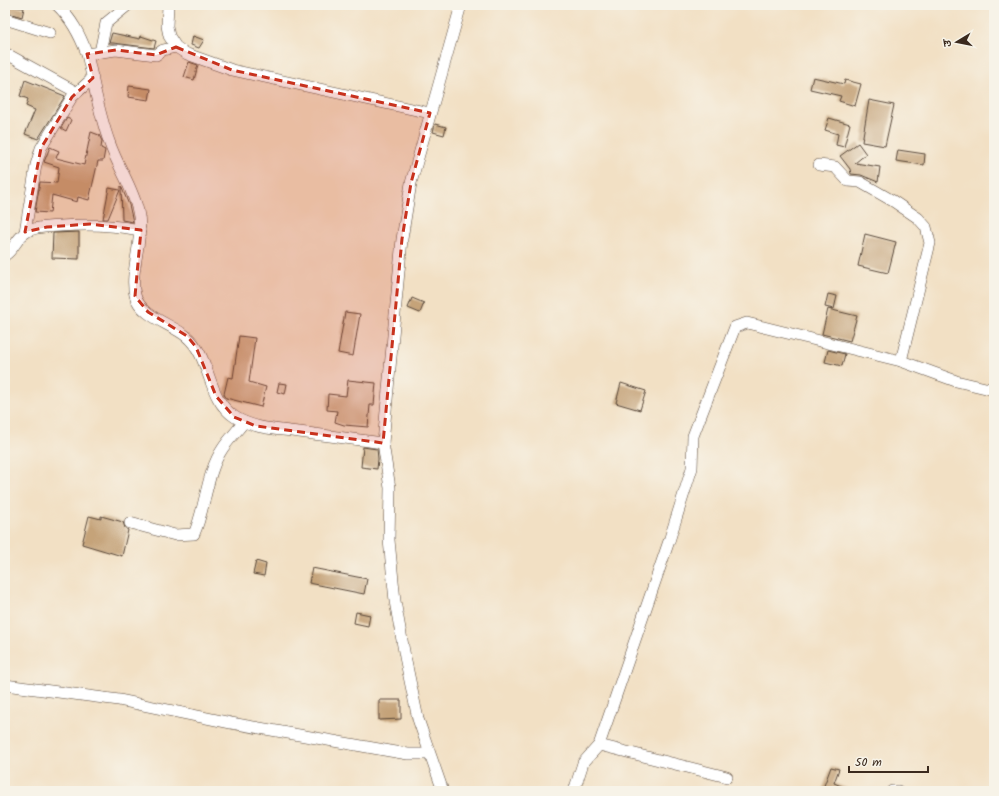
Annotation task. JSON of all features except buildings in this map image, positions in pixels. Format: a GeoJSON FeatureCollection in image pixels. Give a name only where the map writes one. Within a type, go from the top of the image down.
{"type":"FeatureCollection","features":[{"type":"Feature","properties":{"kind":"street"},"geometry":{"type":"LineString","coordinates":[[57,5],[73,22],[87,54],[110,145],[139,212],[140,230],[134,286],[135,296],[140,306],[187,336],[196,347],[204,362],[216,396],[224,408],[234,417],[256,426],[383,443]]}},
{"type":"Feature","properties":{"kind":"street"},"geometry":{"type":"LineString","coordinates":[[100,52],[106,24],[128,5]]}},
{"type":"Feature","properties":{"kind":"street"},"geometry":{"type":"LineString","coordinates":[[168,5],[167,26],[169,36],[176,47],[187,54],[232,70],[430,113]]}},
{"type":"Feature","properties":{"kind":"street"},"geometry":{"type":"LineString","coordinates":[[443,791],[418,719],[395,601],[389,540],[390,488],[383,443],[402,239],[411,182],[461,5]]}},
{"type":"Feature","properties":{"kind":"street"},"geometry":{"type":"LineString","coordinates":[[5,19],[50,33]]}},
{"type":"Feature","properties":{"kind":"street"},"geometry":{"type":"LineString","coordinates":[[87,54],[116,50],[156,56],[163,50],[176,47]]}},
{"type":"Feature","properties":{"kind":"street"},"geometry":{"type":"LineString","coordinates":[[5,53],[76,92]]}},
{"type":"Feature","properties":{"kind":"street"},"geometry":{"type":"LineString","coordinates":[[25,232],[39,155],[76,92],[93,78]]}},
{"type":"Feature","properties":{"kind":"street"},"geometry":{"type":"LineString","coordinates":[[819,164],[835,167],[848,181],[860,182],[893,201],[918,218],[926,227],[930,243],[901,361]]}},
{"type":"Feature","properties":{"kind":"street"},"geometry":{"type":"LineString","coordinates":[[5,255],[13,249],[20,237],[25,232],[32,228],[90,224],[140,230]]}},
{"type":"Feature","properties":{"kind":"street"},"geometry":{"type":"LineString","coordinates":[[574,791],[583,763],[599,745],[669,541],[692,468],[693,436],[735,327],[747,323],[901,361],[956,381],[994,390]]}},
{"type":"Feature","properties":{"kind":"street"},"geometry":{"type":"LineString","coordinates":[[130,523],[175,535],[194,534],[201,519],[211,476],[222,449],[244,422]]}},
{"type":"Feature","properties":{"kind":"street"},"geometry":{"type":"LineString","coordinates":[[5,685],[119,700],[232,723],[390,751],[412,754],[429,754]]}},
{"type":"Feature","properties":{"kind":"street"},"geometry":{"type":"LineString","coordinates":[[599,745],[727,777]]}},
{"type":"Feature","properties":{"kind":"street"},"geometry":{"type":"LineString","coordinates":[[892,791],[898,791]]}},
{"type":"Feature","properties":{"kind":"highlighted area"},"geometry":{"type":"Polygon","coordinates":[[[176,47],[232,70],[430,113],[411,183],[402,239],[383,443],[256,426],[234,417],[216,396],[196,347],[187,336],[148,312],[135,296],[141,230],[90,224],[47,227],[25,232],[41,148],[72,97],[93,78],[87,54],[116,50],[156,55],[176,47]]]}}]}
